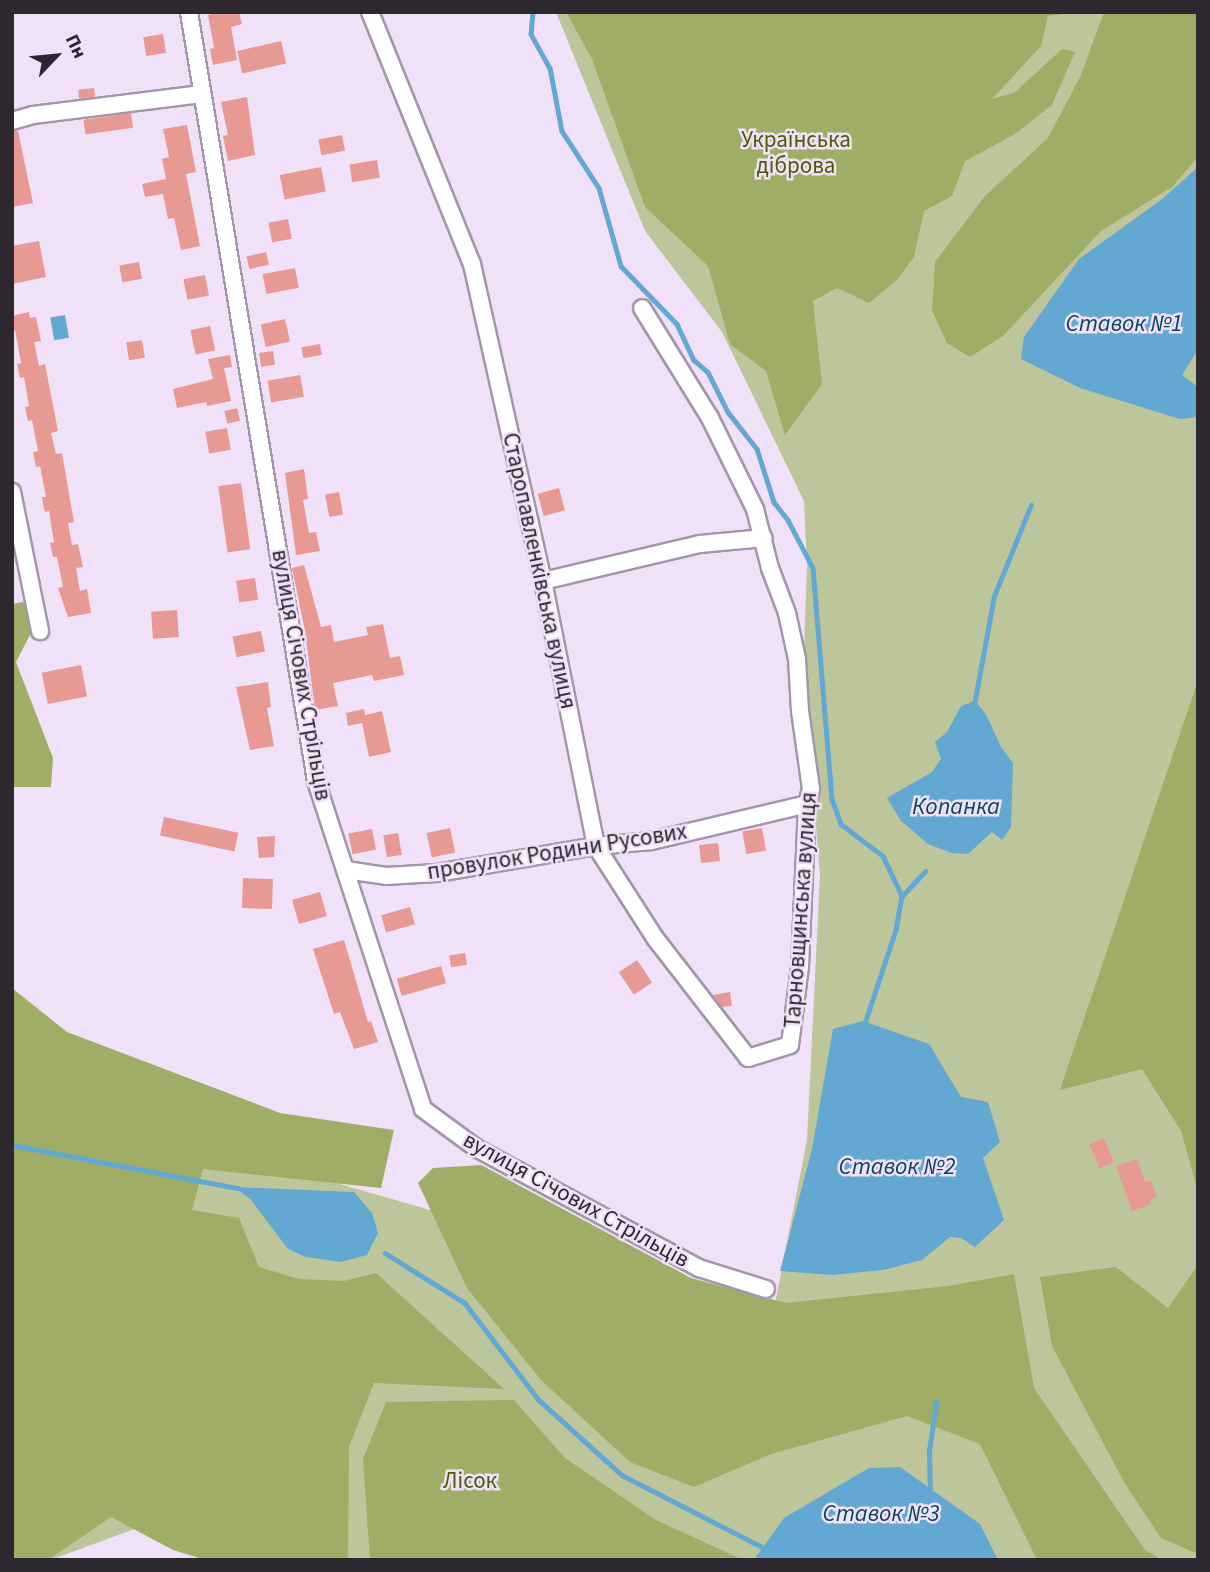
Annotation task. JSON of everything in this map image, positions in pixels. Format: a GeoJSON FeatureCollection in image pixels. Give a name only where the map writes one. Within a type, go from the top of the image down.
{"type":"FeatureCollection","features":[{"type":"Feature","properties":{"kind":"street","name":"вулиця Січових Стрільців"},"geometry":{"type":"LineString","coordinates":[[189,12],[316,781],[423,1109],[476,1148],[699,1268],[766,1289]]}},
{"type":"Feature","properties":{"kind":"street","name":"Старопавленківська вулиця"},"geometry":{"type":"LineString","coordinates":[[370,12],[472,264],[543,580],[596,846],[655,938],[748,1058],[790,1045]]}},
{"type":"Feature","properties":{"kind":"street"},"geometry":{"type":"LineString","coordinates":[[12,121],[33,115],[202,94]]}},
{"type":"Feature","properties":{"kind":"street","name":"Тарновщинська вулиця"},"geometry":{"type":"LineString","coordinates":[[642,309],[710,418],[755,509],[770,568],[787,613],[797,659],[800,711],[811,789],[807,804],[800,966],[790,1045]]}},
{"type":"Feature","properties":{"kind":"street"},"geometry":{"type":"LineString","coordinates":[[12,492],[40,631]]}},
{"type":"Feature","properties":{"kind":"street"},"geometry":{"type":"LineString","coordinates":[[543,580],[700,544],[764,538]]}},
{"type":"Feature","properties":{"kind":"street","name":"провулок Родини Русових"},"geometry":{"type":"LineString","coordinates":[[346,870],[386,876],[437,873],[596,846],[651,841],[807,804]]}},
{"type":"Feature","properties":{"kind":"green space"},"geometry":{"type":"Polygon","coordinates":[[[556,12],[1198,12],[1198,1560],[232,1560],[195,1507],[50,1560],[12,1560],[41,1098],[774,1309],[807,1140],[820,875],[803,674],[807,565],[804,501],[722,332],[645,231],[556,12]]]}},
{"type":"Feature","properties":{"kind":"green space","name":"Українська діброва"},"geometry":{"type":"Polygon","coordinates":[[[566,12],[1079,12],[1048,16],[1041,46],[992,99],[1014,93],[1062,49],[1075,52],[1052,105],[1015,134],[965,161],[952,196],[924,211],[914,257],[896,281],[869,303],[837,288],[813,301],[822,384],[785,435],[766,371],[730,344],[708,266],[645,207],[592,59],[566,12]]]}},
{"type":"Feature","properties":{"kind":"green space"},"geometry":{"type":"Polygon","coordinates":[[[1104,12],[1198,12],[1198,157],[1172,187],[1101,231],[1003,336],[970,357],[947,343],[932,311],[935,262],[985,196],[1048,138],[1081,75],[1104,12]]]}},
{"type":"Feature","properties":{"kind":"green space"},"geometry":{"type":"Polygon","coordinates":[[[23,602],[40,631],[31,633],[16,662],[53,758],[51,787],[12,787],[12,604],[23,602]]]}},
{"type":"Feature","properties":{"kind":"green space"},"geometry":{"type":"Polygon","coordinates":[[[1198,680],[1198,1191],[1181,1131],[1142,1069],[1060,1090],[1198,680]]]}},
{"type":"Feature","properties":{"kind":"green space"},"geometry":{"type":"Polygon","coordinates":[[[12,988],[67,1032],[280,1113],[394,1130],[381,1188],[203,1169],[192,1210],[239,1218],[259,1267],[299,1279],[344,1281],[376,1273],[504,1389],[374,1383],[349,1447],[348,1560],[206,1560],[173,1550],[111,1517],[48,1560],[12,1560],[12,988]]]}},
{"type":"Feature","properties":{"kind":"green space"},"geometry":{"type":"Polygon","coordinates":[[[481,1165],[691,1278],[786,1303],[948,1286],[1014,1274],[1034,1388],[1145,1550],[1162,1560],[1037,1560],[980,1444],[907,1416],[771,1454],[694,1487],[630,1462],[541,1380],[467,1288],[418,1183],[433,1168],[481,1165]]]}},
{"type":"Feature","properties":{"kind":"green space"},"geometry":{"type":"Polygon","coordinates":[[[1198,1265],[1198,1554],[1161,1538],[1125,1484],[1052,1346],[1040,1277],[1116,1267],[1168,1308],[1198,1265]]]}},
{"type":"Feature","properties":{"kind":"green space","name":"Лісок"},"geometry":{"type":"Polygon","coordinates":[[[514,1400],[565,1458],[656,1520],[743,1560],[370,1560],[363,1459],[386,1402],[514,1400]]]}},
{"type":"Feature","properties":{"kind":"water","name":"Ставок №1"},"geometry":{"type":"Polygon","coordinates":[[[1198,167],[1198,350],[1182,375],[1198,387],[1198,417],[1180,419],[1080,388],[1021,359],[1024,337],[1079,259],[1161,200],[1198,167]]]}},
{"type":"Feature","properties":{"kind":"water"},"geometry":{"type":"Polygon","coordinates":[[[65,315],[69,338],[54,340],[50,318],[65,315]]]}},
{"type":"Feature","properties":{"kind":"water","name":"Копанка"},"geometry":{"type":"Polygon","coordinates":[[[975,701],[986,714],[1001,747],[1013,763],[1011,827],[1002,840],[992,832],[968,854],[952,853],[928,844],[901,821],[887,798],[932,772],[941,759],[935,742],[947,732],[961,706],[975,701]]]}},
{"type":"Feature","properties":{"kind":"water","name":"Ставок №2"},"geometry":{"type":"Polygon","coordinates":[[[863,1021],[929,1044],[961,1097],[988,1102],[1000,1142],[983,1158],[1004,1220],[975,1247],[961,1238],[950,1237],[922,1260],[883,1270],[832,1275],[780,1271],[812,1149],[833,1029],[863,1021]]]}},
{"type":"Feature","properties":{"kind":"water"},"geometry":{"type":"Polygon","coordinates":[[[235,1187],[354,1192],[372,1213],[378,1233],[367,1255],[341,1262],[306,1257],[288,1249],[251,1200],[235,1187]]]}},
{"type":"Feature","properties":{"kind":"water","name":"Ставок №3"},"geometry":{"type":"Polygon","coordinates":[[[900,1467],[980,1524],[998,1560],[754,1560],[784,1518],[869,1468],[900,1467]]]}},
{"type":"Feature","properties":{"kind":"building"},"geometry":{"type":"Polygon","coordinates":[[[239,12],[242,24],[231,27],[237,60],[213,65],[210,49],[214,48],[208,15],[239,12]]]}},
{"type":"Feature","properties":{"kind":"building"},"geometry":{"type":"Polygon","coordinates":[[[163,34],[166,53],[146,56],[143,37],[163,34]]]}},
{"type":"Feature","properties":{"kind":"building"},"geometry":{"type":"Polygon","coordinates":[[[281,41],[286,63],[242,74],[237,51],[281,41]]]}},
{"type":"Feature","properties":{"kind":"building"},"geometry":{"type":"Polygon","coordinates":[[[94,88],[95,97],[79,99],[78,90],[94,88]]]}},
{"type":"Feature","properties":{"kind":"building"},"geometry":{"type":"Polygon","coordinates":[[[247,97],[255,155],[228,161],[223,136],[228,135],[221,102],[247,97]]]}},
{"type":"Feature","properties":{"kind":"building"},"geometry":{"type":"Polygon","coordinates":[[[131,113],[133,128],[86,135],[83,120],[131,113]]]}},
{"type":"Feature","properties":{"kind":"building"},"geometry":{"type":"Polygon","coordinates":[[[187,125],[196,172],[186,174],[200,246],[181,250],[174,218],[168,219],[163,194],[145,197],[142,184],[166,179],[162,159],[169,157],[163,129],[187,125]]]}},
{"type":"Feature","properties":{"kind":"building"},"geometry":{"type":"Polygon","coordinates":[[[12,131],[18,131],[33,203],[12,207],[12,131]]]}},
{"type":"Feature","properties":{"kind":"building"},"geometry":{"type":"Polygon","coordinates":[[[342,135],[345,151],[321,155],[318,140],[342,135]]]}},
{"type":"Feature","properties":{"kind":"building"},"geometry":{"type":"Polygon","coordinates":[[[377,160],[380,178],[352,182],[349,164],[377,160]]]}},
{"type":"Feature","properties":{"kind":"building"},"geometry":{"type":"Polygon","coordinates":[[[321,167],[326,192],[285,200],[280,175],[321,167]]]}},
{"type":"Feature","properties":{"kind":"building"},"geometry":{"type":"Polygon","coordinates":[[[288,219],[292,239],[272,242],[268,223],[288,219]]]}},
{"type":"Feature","properties":{"kind":"building"},"geometry":{"type":"Polygon","coordinates":[[[39,241],[46,277],[12,284],[12,246],[39,241]]]}},
{"type":"Feature","properties":{"kind":"building"},"geometry":{"type":"Polygon","coordinates":[[[266,252],[269,265],[249,269],[247,256],[266,252]]]}},
{"type":"Feature","properties":{"kind":"building"},"geometry":{"type":"Polygon","coordinates":[[[139,262],[142,279],[122,282],[119,265],[139,262]]]}},
{"type":"Feature","properties":{"kind":"building"},"geometry":{"type":"Polygon","coordinates":[[[295,268],[299,288],[266,294],[263,274],[295,268]]]}},
{"type":"Feature","properties":{"kind":"building"},"geometry":{"type":"Polygon","coordinates":[[[205,275],[209,296],[187,300],[183,279],[205,275]]]}},
{"type":"Feature","properties":{"kind":"building"},"geometry":{"type":"Polygon","coordinates":[[[29,312],[30,318],[36,317],[41,341],[34,342],[39,366],[45,364],[58,431],[51,433],[56,454],[62,453],[74,522],[68,523],[72,545],[78,544],[83,567],[76,568],[80,591],[87,589],[91,613],[68,617],[58,588],[63,587],[57,557],[53,557],[50,543],[54,542],[49,511],[45,512],[43,504],[42,497],[46,497],[40,466],[36,467],[33,452],[38,451],[32,420],[28,421],[25,407],[29,406],[24,377],[20,378],[17,364],[21,363],[15,330],[12,330],[12,316],[29,312]]]}},
{"type":"Feature","properties":{"kind":"building"},"geometry":{"type":"Polygon","coordinates":[[[285,319],[290,341],[266,347],[261,325],[285,319]]]}},
{"type":"Feature","properties":{"kind":"building"},"geometry":{"type":"Polygon","coordinates":[[[210,326],[215,350],[196,355],[190,330],[210,326]]]}},
{"type":"Feature","properties":{"kind":"building"},"geometry":{"type":"Polygon","coordinates":[[[142,340],[145,358],[129,360],[126,343],[142,340]]]}},
{"type":"Feature","properties":{"kind":"building"},"geometry":{"type":"Polygon","coordinates":[[[320,344],[322,355],[303,358],[301,347],[320,344]]]}},
{"type":"Feature","properties":{"kind":"building"},"geometry":{"type":"Polygon","coordinates":[[[273,351],[275,365],[261,367],[259,353],[273,351]]]}},
{"type":"Feature","properties":{"kind":"building"},"geometry":{"type":"Polygon","coordinates":[[[230,355],[232,367],[224,368],[231,401],[207,406],[206,402],[177,408],[173,389],[213,379],[208,359],[230,355]]]}},
{"type":"Feature","properties":{"kind":"building"},"geometry":{"type":"Polygon","coordinates":[[[300,375],[304,397],[271,402],[268,381],[300,375]]]}},
{"type":"Feature","properties":{"kind":"building"},"geometry":{"type":"Polygon","coordinates":[[[237,408],[240,421],[227,424],[224,411],[237,408]]]}},
{"type":"Feature","properties":{"kind":"building"},"geometry":{"type":"Polygon","coordinates":[[[227,428],[231,450],[209,453],[205,432],[227,428]]]}},
{"type":"Feature","properties":{"kind":"building"},"geometry":{"type":"Polygon","coordinates":[[[304,469],[308,499],[303,500],[309,533],[316,532],[320,551],[296,555],[285,473],[304,469]]]}},
{"type":"Feature","properties":{"kind":"building"},"geometry":{"type":"Polygon","coordinates":[[[241,483],[250,549],[228,553],[218,486],[241,483]]]}},
{"type":"Feature","properties":{"kind":"building"},"geometry":{"type":"Polygon","coordinates":[[[559,488],[565,510],[544,516],[538,494],[559,488]]]}},
{"type":"Feature","properties":{"kind":"building"},"geometry":{"type":"Polygon","coordinates":[[[339,492],[343,515],[329,517],[325,494],[339,492]]]}},
{"type":"Feature","properties":{"kind":"building"},"geometry":{"type":"Polygon","coordinates":[[[304,565],[321,627],[331,625],[334,642],[368,635],[366,627],[383,624],[390,658],[400,656],[404,675],[374,681],[372,675],[333,683],[338,706],[315,710],[305,631],[292,568],[304,565]]]}},
{"type":"Feature","properties":{"kind":"building"},"geometry":{"type":"Polygon","coordinates":[[[255,578],[258,600],[239,602],[236,581],[255,578]]]}},
{"type":"Feature","properties":{"kind":"building"},"geometry":{"type":"Polygon","coordinates":[[[177,610],[179,637],[153,639],[151,612],[177,610]]]}},
{"type":"Feature","properties":{"kind":"building"},"geometry":{"type":"Polygon","coordinates":[[[261,631],[265,652],[237,657],[233,637],[261,631]]]}},
{"type":"Feature","properties":{"kind":"building"},"geometry":{"type":"Polygon","coordinates":[[[81,665],[87,696],[48,704],[42,673],[81,665]]]}},
{"type":"Feature","properties":{"kind":"building"},"geometry":{"type":"Polygon","coordinates":[[[268,682],[271,707],[267,708],[274,746],[250,750],[236,687],[268,682]]]}},
{"type":"Feature","properties":{"kind":"building"},"geometry":{"type":"Polygon","coordinates":[[[364,709],[365,715],[382,711],[391,752],[369,757],[362,723],[348,726],[346,713],[364,709]]]}},
{"type":"Feature","properties":{"kind":"building"},"geometry":{"type":"Polygon","coordinates":[[[164,817],[238,833],[234,851],[160,836],[164,817]]]}},
{"type":"Feature","properties":{"kind":"building"},"geometry":{"type":"Polygon","coordinates":[[[450,828],[455,852],[432,857],[427,833],[450,828]]]}},
{"type":"Feature","properties":{"kind":"building"},"geometry":{"type":"Polygon","coordinates":[[[762,828],[766,851],[746,854],[742,831],[762,828]]]}},
{"type":"Feature","properties":{"kind":"building"},"geometry":{"type":"Polygon","coordinates":[[[372,829],[376,850],[352,854],[348,834],[372,829]]]}},
{"type":"Feature","properties":{"kind":"building"},"geometry":{"type":"Polygon","coordinates":[[[398,833],[402,855],[387,857],[383,836],[398,833]]]}},
{"type":"Feature","properties":{"kind":"building"},"geometry":{"type":"Polygon","coordinates":[[[275,836],[274,857],[259,858],[257,837],[275,836]]]}},
{"type":"Feature","properties":{"kind":"building"},"geometry":{"type":"Polygon","coordinates":[[[718,843],[720,861],[701,863],[699,845],[718,843]]]}},
{"type":"Feature","properties":{"kind":"building"},"geometry":{"type":"Polygon","coordinates":[[[243,878],[273,879],[272,909],[242,908],[243,878]]]}},
{"type":"Feature","properties":{"kind":"building"},"geometry":{"type":"Polygon","coordinates":[[[320,892],[327,916],[299,924],[292,900],[320,892]]]}},
{"type":"Feature","properties":{"kind":"building"},"geometry":{"type":"Polygon","coordinates":[[[410,907],[415,924],[386,933],[381,915],[410,907]]]}},
{"type":"Feature","properties":{"kind":"building"},"geometry":{"type":"Polygon","coordinates":[[[344,940],[368,1022],[371,1021],[378,1042],[354,1049],[340,1012],[334,1014],[313,949],[344,940]]]}},
{"type":"Feature","properties":{"kind":"building"},"geometry":{"type":"Polygon","coordinates":[[[465,953],[467,965],[451,967],[449,956],[465,953]]]}},
{"type":"Feature","properties":{"kind":"building"},"geometry":{"type":"Polygon","coordinates":[[[637,960],[652,982],[634,995],[619,972],[637,960]]]}},
{"type":"Feature","properties":{"kind":"building"},"geometry":{"type":"Polygon","coordinates":[[[441,966],[446,983],[402,996],[397,979],[441,966]]]}},
{"type":"Feature","properties":{"kind":"building"},"geometry":{"type":"Polygon","coordinates":[[[730,992],[732,1006],[722,1007],[713,995],[730,992]]]}},
{"type":"Feature","properties":{"kind":"building"},"geometry":{"type":"Polygon","coordinates":[[[1104,1138],[1114,1162],[1099,1168],[1089,1144],[1104,1138]]]}},
{"type":"Feature","properties":{"kind":"building"},"geometry":{"type":"Polygon","coordinates":[[[1137,1159],[1145,1182],[1151,1180],[1157,1197],[1150,1199],[1151,1204],[1132,1211],[1116,1166],[1137,1159]]]}},
{"type":"Feature","properties":{"kind":"waterway"},"geometry":{"type":"LineString","coordinates":[[533,12],[531,34],[550,68],[562,131],[599,188],[621,266],[677,324],[694,360],[708,372],[728,412],[757,449],[774,502],[788,520],[813,568],[832,799],[841,824],[883,856],[902,896],[896,930],[864,1027]]}},
{"type":"Feature","properties":{"kind":"waterway"},"geometry":{"type":"LineString","coordinates":[[974,705],[994,596],[1031,505]]}},
{"type":"Feature","properties":{"kind":"waterway"},"geometry":{"type":"LineString","coordinates":[[902,896],[925,871]]}},
{"type":"Feature","properties":{"kind":"waterway"},"geometry":{"type":"LineString","coordinates":[[12,1145],[238,1188]]}},
{"type":"Feature","properties":{"kind":"waterway"},"geometry":{"type":"LineString","coordinates":[[385,1253],[465,1303],[539,1400],[622,1475],[768,1550]]}},
{"type":"Feature","properties":{"kind":"waterway"},"geometry":{"type":"LineString","coordinates":[[930,1493],[929,1451],[936,1403]]}}]}
